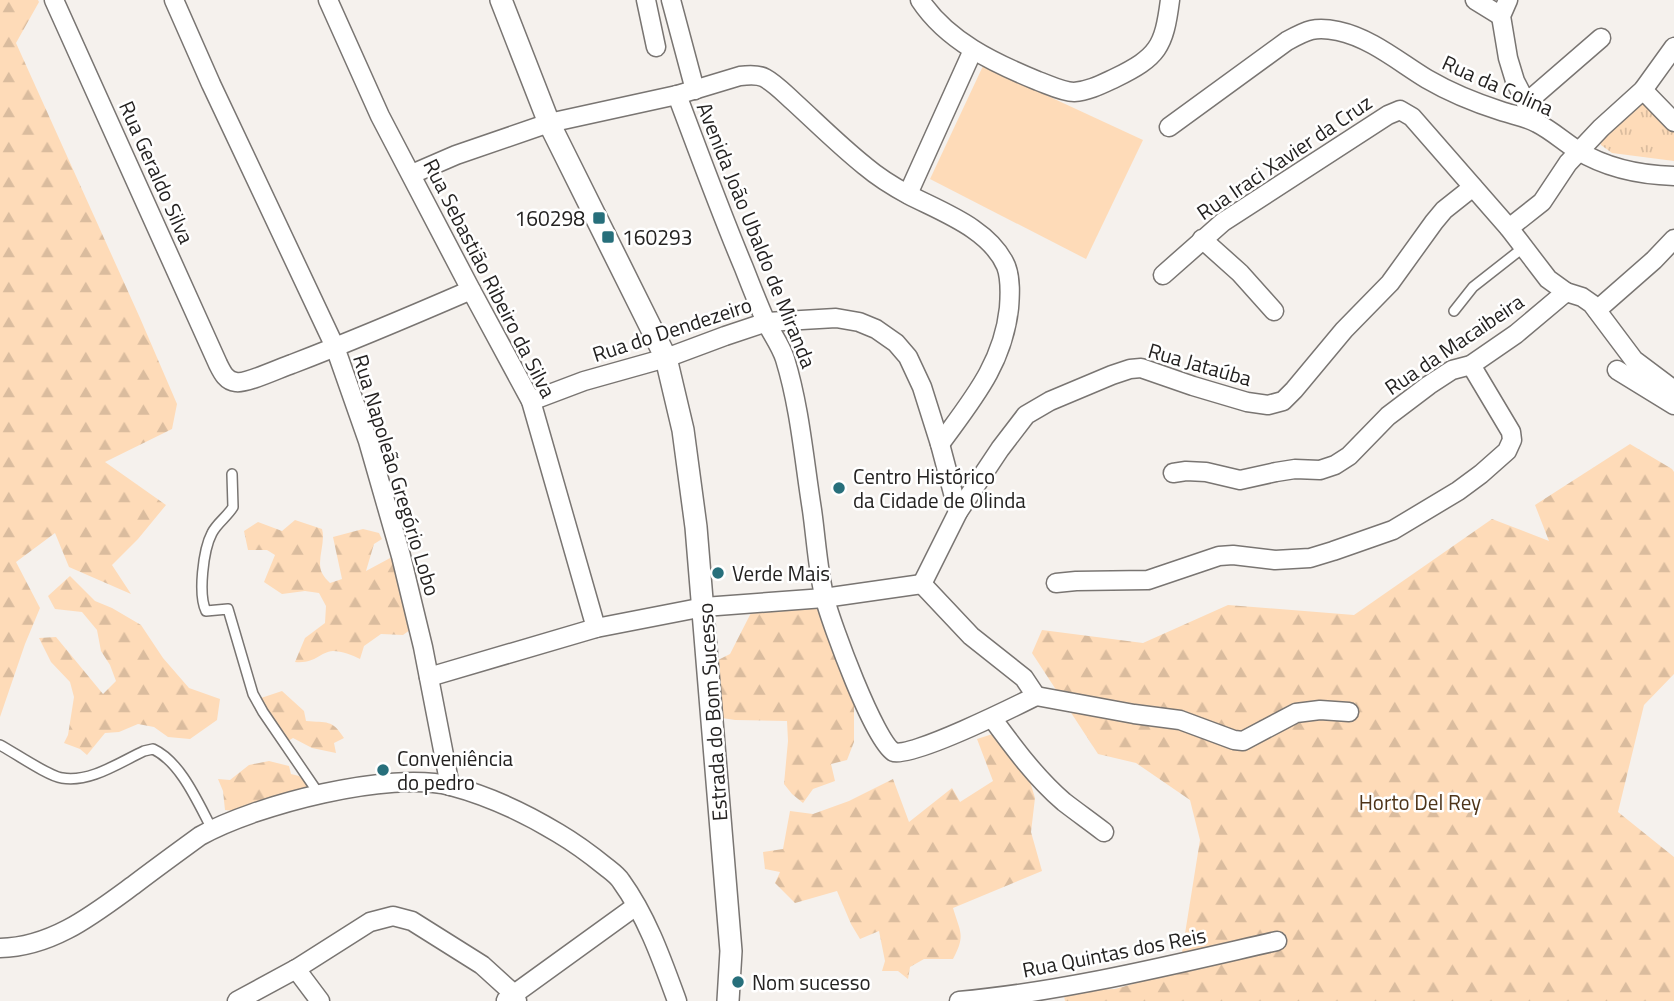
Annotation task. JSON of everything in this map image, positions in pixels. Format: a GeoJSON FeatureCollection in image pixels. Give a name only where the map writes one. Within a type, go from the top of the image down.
{"type":"FeatureCollection","features":[{"type":"Feature","properties":{"kind":"street","name":"Rua Geraldo Silva"},"geometry":{"type":"LineString","coordinates":[[54,0],[223,374],[238,383],[335,347]]}},
{"type":"Feature","properties":{"kind":"street","name":"Rua Napoleão Gregório Lobo"},"geometry":{"type":"LineString","coordinates":[[174,0],[211,85],[335,347],[368,441],[401,556],[429,677],[450,786]]}},
{"type":"Feature","properties":{"kind":"street","name":"Rua Sebastião Ribeiro da Silva"},"geometry":{"type":"LineString","coordinates":[[328,0],[380,116],[531,401],[596,628]]}},
{"type":"Feature","properties":{"kind":"street","name":"Estrada do Bom Sucesso"},"geometry":{"type":"LineString","coordinates":[[501,0],[549,123],[666,358],[683,430],[704,607],[731,951],[729,1001]]}},
{"type":"Feature","properties":{"kind":"street"},"geometry":{"type":"LineString","coordinates":[[646,0],[656,47]]}},
{"type":"Feature","properties":{"kind":"street"},"geometry":{"type":"LineString","coordinates":[[671,0],[695,90]]}},
{"type":"Feature","properties":{"kind":"street"},"geometry":{"type":"LineString","coordinates":[[920,0],[949,32],[974,50],[1000,64],[1069,92],[1100,85],[1136,68],[1153,54],[1167,23],[1170,0]]}},
{"type":"Feature","properties":{"kind":"street"},"geometry":{"type":"LineString","coordinates":[[1475,0],[1505,8],[1511,69],[1536,122]]}},
{"type":"Feature","properties":{"kind":"street","name":"Rua da Colina"},"geometry":{"type":"LineString","coordinates":[[1169,127],[1281,45],[1306,31],[1318,29],[1347,34],[1385,52],[1451,92],[1536,122],[1578,151],[1607,165],[1661,176],[1674,176]]}},
{"type":"Feature","properties":{"kind":"street"},"geometry":{"type":"LineString","coordinates":[[1526,103],[1601,38]]}},
{"type":"Feature","properties":{"kind":"street"},"geometry":{"type":"LineString","coordinates":[[1508,228],[1539,205],[1578,151],[1643,90],[1674,47]]}},
{"type":"Feature","properties":{"kind":"street"},"geometry":{"type":"LineString","coordinates":[[908,194],[974,50]]}},
{"type":"Feature","properties":{"kind":"street"},"geometry":{"type":"LineString","coordinates":[[412,174],[456,155],[549,123],[677,95],[749,74],[763,77],[857,159],[908,194],[975,230],[1006,267],[1010,297],[1004,340],[984,383],[940,444]]}},
{"type":"Feature","properties":{"kind":"street"},"geometry":{"type":"LineString","coordinates":[[1643,90],[1674,122]]}},
{"type":"Feature","properties":{"kind":"street","name":"Avenida João Ubaldo de Miranda"},"geometry":{"type":"LineString","coordinates":[[677,95],[730,237],[766,322],[785,357],[797,409],[824,598],[869,715],[887,745],[898,753],[910,751],[992,718]]}},
{"type":"Feature","properties":{"kind":"street","name":"Rua Iraci Xavier da Cruz"},"geometry":{"type":"LineString","coordinates":[[1163,275],[1223,222],[1388,115],[1400,110],[1409,114],[1425,130],[1472,187]]}},
{"type":"Feature","properties":{"kind":"street"},"geometry":{"type":"LineString","coordinates":[[1472,187],[1548,279],[1566,292],[1587,300],[1634,360],[1674,390]]}},
{"type":"Feature","properties":{"kind":"street","name":"Rua Jataúba"},"geometry":{"type":"LineString","coordinates":[[922,584],[958,512],[1007,439],[1027,415],[1051,401],[1130,369],[1147,369],[1247,402],[1268,405],[1283,401],[1344,330],[1390,283],[1444,210],[1472,187]]}},
{"type":"Feature","properties":{"kind":"street"},"geometry":{"type":"LineString","coordinates":[[1202,239],[1240,273],[1274,311]]}},
{"type":"Feature","properties":{"kind":"street"},"geometry":{"type":"LineString","coordinates":[[1597,310],[1674,239]]}},
{"type":"Feature","properties":{"kind":"street"},"geometry":{"type":"LineString","coordinates":[[335,347],[471,290]]}},
{"type":"Feature","properties":{"kind":"street","name":"Rua da Macaibeira"},"geometry":{"type":"LineString","coordinates":[[1173,473],[1206,472],[1240,480],[1294,469],[1328,468],[1343,461],[1376,427],[1429,385],[1452,370],[1471,365],[1516,334],[1566,292]]}},
{"type":"Feature","properties":{"kind":"street","name":"Rua do Dendezeiro"},"geometry":{"type":"LineString","coordinates":[[531,401],[584,381],[666,358],[766,322],[836,318],[859,322],[876,329],[896,343],[908,357],[922,387],[958,512]]}},
{"type":"Feature","properties":{"kind":"street"},"geometry":{"type":"LineString","coordinates":[[1056,583],[1148,580],[1219,556],[1275,560],[1310,558],[1393,530],[1482,474],[1510,446],[1511,432],[1471,365]]}},
{"type":"Feature","properties":{"kind":"street"},"geometry":{"type":"LineString","coordinates":[[1617,370],[1674,405]]}},
{"type":"Feature","properties":{"kind":"street"},"geometry":{"type":"LineString","coordinates":[[429,677],[596,628],[704,607],[824,598],[922,584],[971,636],[1024,678],[1036,696]]}},
{"type":"Feature","properties":{"kind":"street"},"geometry":{"type":"LineString","coordinates":[[1104,832],[1063,801],[1039,777],[992,718],[1036,696],[1133,715],[1180,720],[1243,741],[1296,713],[1320,710],[1349,712]]}},
{"type":"Feature","properties":{"kind":"street"},"geometry":{"type":"LineString","coordinates":[[0,948],[38,942],[65,932],[212,829],[249,814],[320,795],[407,781],[450,786],[502,803],[582,847],[620,878],[657,947],[677,1001]]}},
{"type":"Feature","properties":{"kind":"street"},"geometry":{"type":"LineString","coordinates":[[237,1001],[370,922],[393,916],[412,921],[482,965],[512,999],[636,906]]}},
{"type":"Feature","properties":{"kind":"street","name":"Rua Quintas dos Reis"},"geometry":{"type":"LineString","coordinates":[[959,1001],[1008,996],[1110,979],[1278,941]]}},
{"type":"Feature","properties":{"kind":"street"},"geometry":{"type":"LineString","coordinates":[[296,968],[320,1001]]}},
{"type":"Feature","properties":{"kind":"lane"},"geometry":{"type":"LineString","coordinates":[[1454,311],[1473,287],[1524,247]]}},
{"type":"Feature","properties":{"kind":"lane"},"geometry":{"type":"LineString","coordinates":[[232,474],[233,507],[217,525],[208,545],[202,582],[203,608],[209,612],[228,609],[253,694],[320,795]]}},
{"type":"Feature","properties":{"kind":"lane"},"geometry":{"type":"LineString","coordinates":[[0,745],[62,778],[93,775],[152,749],[179,773],[189,786],[212,829]]}},
{"type":"Feature","properties":{"kind":"green space"},"geometry":{"type":"Polygon","coordinates":[[[0,0],[39,2],[16,43],[177,404],[172,429],[105,462],[166,505],[112,565],[131,594],[69,567],[55,533],[16,562],[40,608],[0,717],[0,0]]]}},
{"type":"Feature","properties":{"kind":"green space"},"geometry":{"type":"Polygon","coordinates":[[[983,66],[1143,140],[1086,259],[930,179],[983,66]]]}},
{"type":"Feature","properties":{"kind":"green space"},"geometry":{"type":"Polygon","coordinates":[[[1642,97],[1674,124],[1674,161],[1612,153],[1601,145],[1600,139],[1642,97]]]}},
{"type":"Feature","properties":{"kind":"green space","name":"Horto Del Rey"},"geometry":{"type":"Polygon","coordinates":[[[1630,444],[1674,472],[1674,674],[1644,705],[1618,812],[1674,857],[1674,1001],[1065,1001],[1063,991],[1115,989],[1179,971],[1200,840],[1190,800],[1136,763],[1098,754],[1032,653],[1042,630],[1143,643],[1228,605],[1354,615],[1492,519],[1549,541],[1535,505],[1630,444]]]}},
{"type":"Feature","properties":{"kind":"green space"},"geometry":{"type":"Polygon","coordinates":[[[295,520],[322,529],[320,568],[330,583],[342,579],[333,537],[363,529],[379,533],[382,539],[374,544],[366,571],[392,557],[407,581],[414,627],[403,635],[381,634],[364,646],[360,659],[333,651],[313,660],[295,662],[305,638],[325,623],[326,606],[319,593],[305,591],[282,594],[264,582],[275,555],[267,550],[248,550],[244,531],[258,522],[282,531],[295,520]]]}},
{"type":"Feature","properties":{"kind":"green space"},"geometry":{"type":"Polygon","coordinates":[[[70,576],[95,601],[141,625],[163,658],[189,688],[220,699],[217,720],[190,739],[168,737],[154,727],[138,724],[119,732],[105,733],[87,755],[64,743],[68,735],[74,697],[70,682],[51,662],[39,638],[56,637],[103,694],[116,681],[101,651],[97,630],[82,612],[55,609],[48,596],[70,576]]]}},
{"type":"Feature","properties":{"kind":"green space"},"geometry":{"type":"Polygon","coordinates":[[[819,609],[854,700],[854,742],[847,760],[831,764],[835,781],[813,789],[803,803],[784,784],[787,721],[722,718],[716,661],[730,654],[752,611],[819,609]]]}},
{"type":"Feature","properties":{"kind":"green space"},"geometry":{"type":"Polygon","coordinates":[[[282,691],[304,711],[306,721],[328,723],[340,732],[344,738],[334,743],[336,753],[312,748],[293,738],[288,741],[266,710],[261,698],[282,691]]]}},
{"type":"Feature","properties":{"kind":"green space"},"geometry":{"type":"Polygon","coordinates":[[[1008,729],[1023,758],[1035,798],[1031,832],[1042,871],[953,908],[961,939],[953,959],[924,959],[910,967],[908,979],[898,971],[882,971],[885,961],[879,931],[860,939],[837,891],[795,903],[775,883],[780,872],[765,869],[763,852],[783,849],[790,811],[813,814],[849,801],[893,779],[909,822],[952,788],[960,802],[993,781],[977,739],[1008,729]]]}},
{"type":"Feature","properties":{"kind":"green space"},"geometry":{"type":"Polygon","coordinates":[[[269,761],[289,766],[291,774],[299,776],[315,793],[244,812],[225,810],[223,791],[218,779],[230,780],[249,765],[269,761]]]}},
{"type":"Feature","properties":{"kind":"place","name":"160298"},"geometry":{"type":"Point","coordinates":[599,218]}},
{"type":"Feature","properties":{"kind":"place","name":"160293"},"geometry":{"type":"Point","coordinates":[608,237]}},
{"type":"Feature","properties":{"kind":"place","name":"Centro Histórico da Cidade de Olinda"},"geometry":{"type":"Point","coordinates":[839,488]}},
{"type":"Feature","properties":{"kind":"place","name":"Verde Mais"},"geometry":{"type":"Point","coordinates":[718,573]}},
{"type":"Feature","properties":{"kind":"place","name":"Conveniência do pedro"},"geometry":{"type":"Point","coordinates":[383,770]}},
{"type":"Feature","properties":{"kind":"place","name":"Nom sucesso"},"geometry":{"type":"Point","coordinates":[738,982]}}]}
